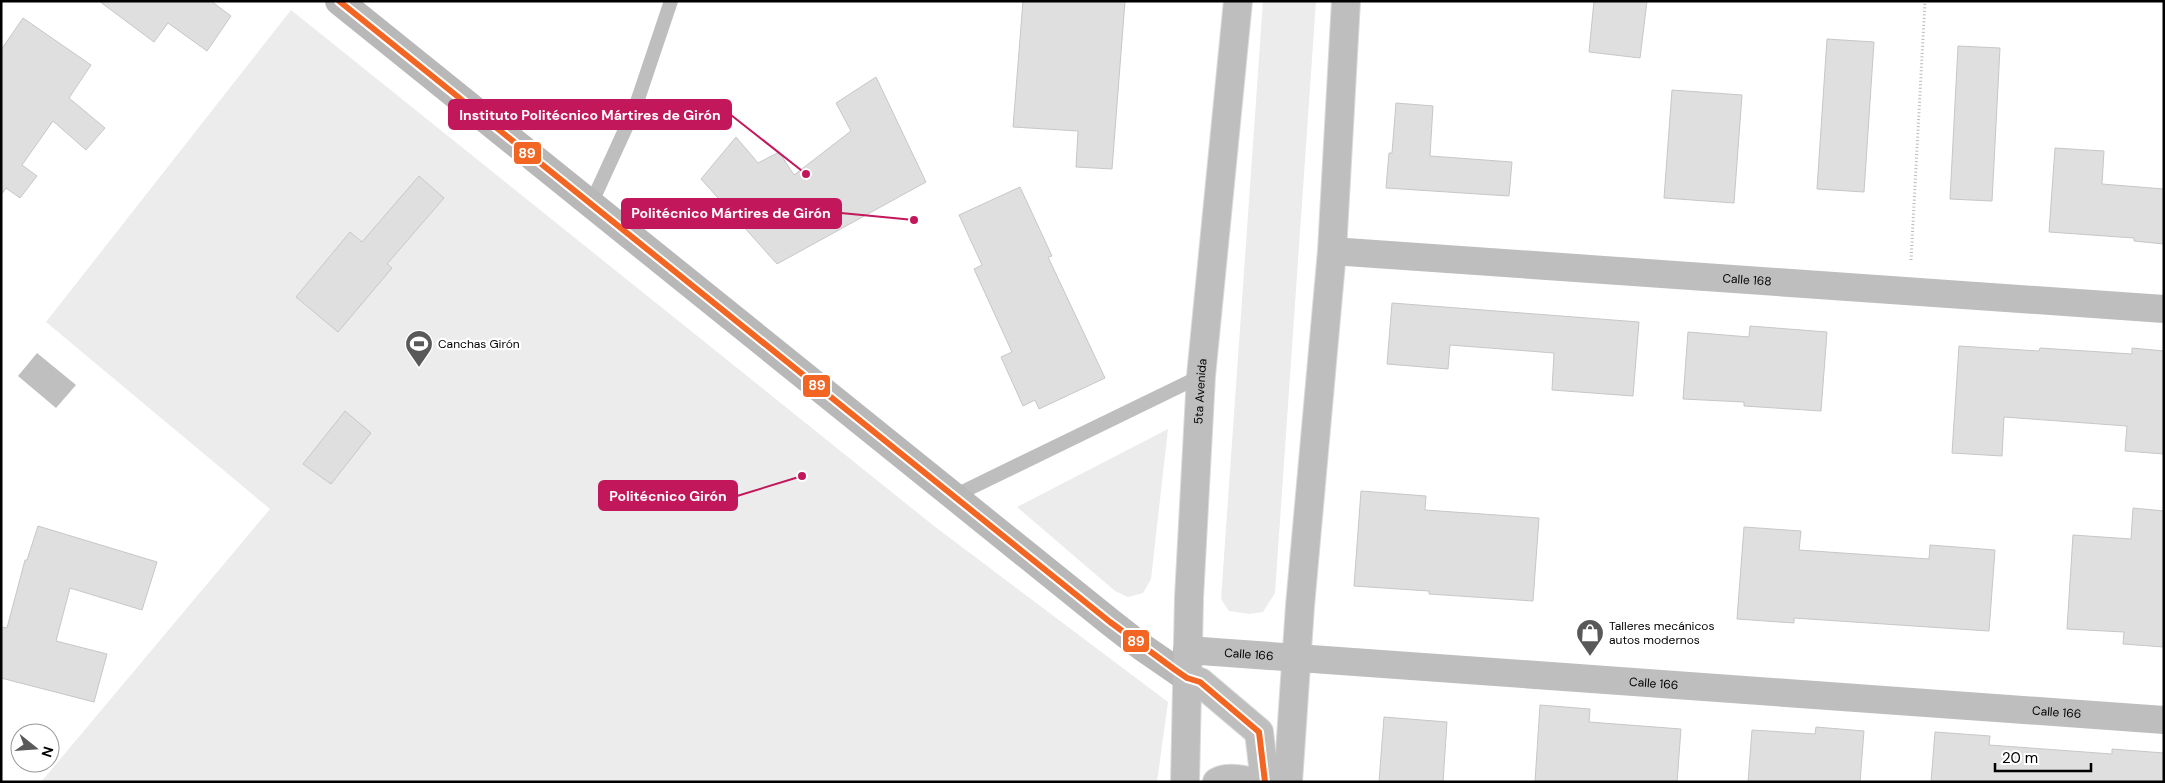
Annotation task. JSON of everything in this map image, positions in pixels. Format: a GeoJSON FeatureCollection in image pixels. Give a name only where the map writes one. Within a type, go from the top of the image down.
{"type":"FeatureCollection","features":[{"type":"Feature","properties":{"kind":"main road","name":"5ta Avenida"},"geometry":{"type":"LineString","coordinates":[[1185,782],[1187,650],[1201,376],[1238,1]]}},
{"type":"Feature","properties":{"kind":"main road"},"geometry":{"type":"LineString","coordinates":[[1288,782],[1296,660],[1332,251],[1346,1]]}},
{"type":"Feature","properties":{"kind":"main road","name":"Calle 168"},"geometry":{"type":"LineString","coordinates":[[1332,251],[2164,309]]}},
{"type":"Feature","properties":{"kind":"main road","name":"Calle 166"},"geometry":{"type":"LineString","coordinates":[[1187,650],[1296,660],[2164,720]]}},
{"type":"Feature","properties":{"kind":"main road"},"geometry":{"type":"LineString","coordinates":[[1187,678],[1200,682],[1259,732],[1264,782]]}},
{"type":"Feature","properties":{"kind":"main road"},"geometry":{"type":"LineString","coordinates":[[1218,782],[1236,779],[1253,782]]}},
{"type":"Feature","properties":{"kind":"street"},"geometry":{"type":"LineString","coordinates":[[339,1],[1142,648],[1187,678]]}},
{"type":"Feature","properties":{"kind":"street","name":"Calle 166"},"geometry":{"type":"LineString","coordinates":[[1142,648],[1187,650]]}},
{"type":"Feature","properties":{"kind":"lane"},"geometry":{"type":"LineString","coordinates":[[591,204],[635,108],[670,1]]}},
{"type":"Feature","properties":{"kind":"lane"},"geometry":{"type":"LineString","coordinates":[[954,496],[1201,376]]}},
{"type":"Feature","properties":{"kind":"path"},"geometry":{"type":"LineString","coordinates":[[1909,291],[1925,1]]}},
{"type":"Feature","properties":{"kind":"shaded area"},"geometry":{"type":"Polygon","coordinates":[[[1263,1],[1316,1],[1275,593],[1263,612],[1250,614],[1229,611],[1221,599],[1263,1]]]}},
{"type":"Feature","properties":{"kind":"shaded area","name":"Canchas Girón"},"geometry":{"type":"Polygon","coordinates":[[[291,10],[934,526],[1168,702],[1157,782],[41,782],[49,773],[60,773],[60,759],[270,509],[46,322],[291,10]]]}},
{"type":"Feature","properties":{"kind":"shaded area"},"geometry":{"type":"Polygon","coordinates":[[[37,353],[76,385],[56,408],[18,376],[37,353]]]}},
{"type":"Feature","properties":{"kind":"shaded area"},"geometry":{"type":"Polygon","coordinates":[[[1168,429],[1151,579],[1143,593],[1128,597],[1115,591],[1017,507],[1168,429]]]}},
{"type":"Feature","properties":{"kind":"building"},"geometry":{"type":"Polygon","coordinates":[[[99,1],[211,1],[231,16],[207,51],[168,23],[154,42],[99,1]]]}},
{"type":"Feature","properties":{"kind":"building"},"geometry":{"type":"Polygon","coordinates":[[[1023,1],[1125,1],[1112,169],[1076,167],[1078,131],[1013,127],[1023,1]]]}},
{"type":"Feature","properties":{"kind":"building"},"geometry":{"type":"Polygon","coordinates":[[[1594,1],[1647,1],[1640,58],[1589,52],[1594,1]]]}},
{"type":"Feature","properties":{"kind":"building"},"geometry":{"type":"Polygon","coordinates":[[[23,18],[91,65],[69,98],[105,128],[86,150],[53,121],[22,165],[37,176],[20,198],[6,188],[1,195],[1,50],[23,18]]]}},
{"type":"Feature","properties":{"kind":"building"},"geometry":{"type":"Polygon","coordinates":[[[1827,39],[1874,42],[1864,192],[1817,189],[1827,39]]]}},
{"type":"Feature","properties":{"kind":"building"},"geometry":{"type":"Polygon","coordinates":[[[1958,46],[2000,48],[1992,201],[1950,199],[1958,46]]]}},
{"type":"Feature","properties":{"kind":"building"},"geometry":{"type":"Polygon","coordinates":[[[876,77],[926,182],[777,264],[701,179],[736,137],[758,163],[779,152],[794,175],[851,131],[836,103],[876,77]]]}},
{"type":"Feature","properties":{"kind":"building"},"geometry":{"type":"Polygon","coordinates":[[[1672,90],[1742,95],[1734,203],[1664,198],[1672,90]]]}},
{"type":"Feature","properties":{"kind":"building"},"geometry":{"type":"Polygon","coordinates":[[[1396,103],[1433,106],[1430,156],[1512,162],[1509,196],[1386,188],[1389,153],[1392,153],[1396,103]]]}},
{"type":"Feature","properties":{"kind":"building"},"geometry":{"type":"Polygon","coordinates":[[[2055,148],[2104,151],[2102,184],[2164,189],[2164,244],[2134,241],[2134,238],[2049,232],[2055,148]]]}},
{"type":"Feature","properties":{"kind":"building"},"geometry":{"type":"Polygon","coordinates":[[[419,176],[444,198],[387,264],[392,268],[338,332],[296,297],[350,232],[362,242],[419,176]]]}},
{"type":"Feature","properties":{"kind":"building"},"geometry":{"type":"Polygon","coordinates":[[[1020,187],[1052,256],[1048,257],[1105,378],[1039,409],[1035,400],[1023,406],[1001,357],[1012,352],[974,269],[982,265],[959,215],[1020,187]]]}},
{"type":"Feature","properties":{"kind":"building"},"geometry":{"type":"Polygon","coordinates":[[[1392,303],[1639,322],[1633,396],[1552,390],[1554,353],[1450,345],[1448,369],[1387,364],[1392,303]]]}},
{"type":"Feature","properties":{"kind":"building"},"geometry":{"type":"Polygon","coordinates":[[[1750,326],[1827,332],[1821,411],[1744,406],[1744,402],[1683,399],[1688,332],[1749,337],[1750,326]]]}},
{"type":"Feature","properties":{"kind":"building"},"geometry":{"type":"Polygon","coordinates":[[[1959,346],[2039,351],[2040,348],[2132,354],[2132,348],[2164,351],[2164,454],[2125,451],[2127,426],[2004,417],[2002,456],[1952,453],[1959,346]]]}},
{"type":"Feature","properties":{"kind":"building"},"geometry":{"type":"Polygon","coordinates":[[[345,411],[371,433],[331,484],[303,464],[345,411]]]}},
{"type":"Feature","properties":{"kind":"building"},"geometry":{"type":"Polygon","coordinates":[[[1361,491],[1426,496],[1425,510],[1539,518],[1533,601],[1429,594],[1429,591],[1354,586],[1361,491]]]}},
{"type":"Feature","properties":{"kind":"building"},"geometry":{"type":"Polygon","coordinates":[[[2133,508],[2164,511],[2164,647],[2123,644],[2124,632],[2067,629],[2073,535],[2131,539],[2133,508]]]}},
{"type":"Feature","properties":{"kind":"building"},"geometry":{"type":"Polygon","coordinates":[[[38,526],[157,562],[142,610],[70,588],[56,641],[107,654],[94,702],[1,678],[1,627],[7,628],[25,560],[27,560],[38,526]]]}},
{"type":"Feature","properties":{"kind":"building"},"geometry":{"type":"Polygon","coordinates":[[[1744,527],[1801,531],[1799,550],[1929,559],[1930,545],[1995,550],[1989,631],[1794,618],[1794,623],[1737,619],[1744,527]]]}},
{"type":"Feature","properties":{"kind":"building"},"geometry":{"type":"Polygon","coordinates":[[[1540,705],[1590,709],[1589,722],[1681,729],[1677,782],[1535,782],[1540,705]]]}},
{"type":"Feature","properties":{"kind":"building"},"geometry":{"type":"Polygon","coordinates":[[[1384,717],[1447,722],[1443,782],[1379,782],[1384,717]]]}},
{"type":"Feature","properties":{"kind":"building"},"geometry":{"type":"Polygon","coordinates":[[[1816,727],[1864,731],[1860,782],[1748,782],[1752,730],[1815,734],[1816,727]]]}},
{"type":"Feature","properties":{"kind":"building"},"geometry":{"type":"Polygon","coordinates":[[[1935,732],[1990,736],[1989,745],[2112,754],[2112,749],[2164,753],[2164,782],[1931,782],[1935,732]]]}},
{"type":"Feature","properties":{"kind":"transit line","name":"89"},"geometry":{"type":"LineString","coordinates":[[339,1],[1110,622],[1187,678],[1200,682],[1259,732],[1265,782]]}},
{"type":"Feature","properties":{"kind":"place","name":"Instituto Politécnico Mártires de Girón"},"geometry":{"type":"Point","coordinates":[806,174]}},
{"type":"Feature","properties":{"kind":"place","name":"Politécnico Mártires de Girón"},"geometry":{"type":"Point","coordinates":[914,220]}},
{"type":"Feature","properties":{"kind":"place","name":"Canchas Girón"},"geometry":{"type":"Point","coordinates":[419,368]}},
{"type":"Feature","properties":{"kind":"place","name":"Politécnico Girón"},"geometry":{"type":"Point","coordinates":[802,476]}},
{"type":"Feature","properties":{"kind":"place","name":"Talleres mecánicos autos modernos"},"geometry":{"type":"Point","coordinates":[1590,657]}}]}
